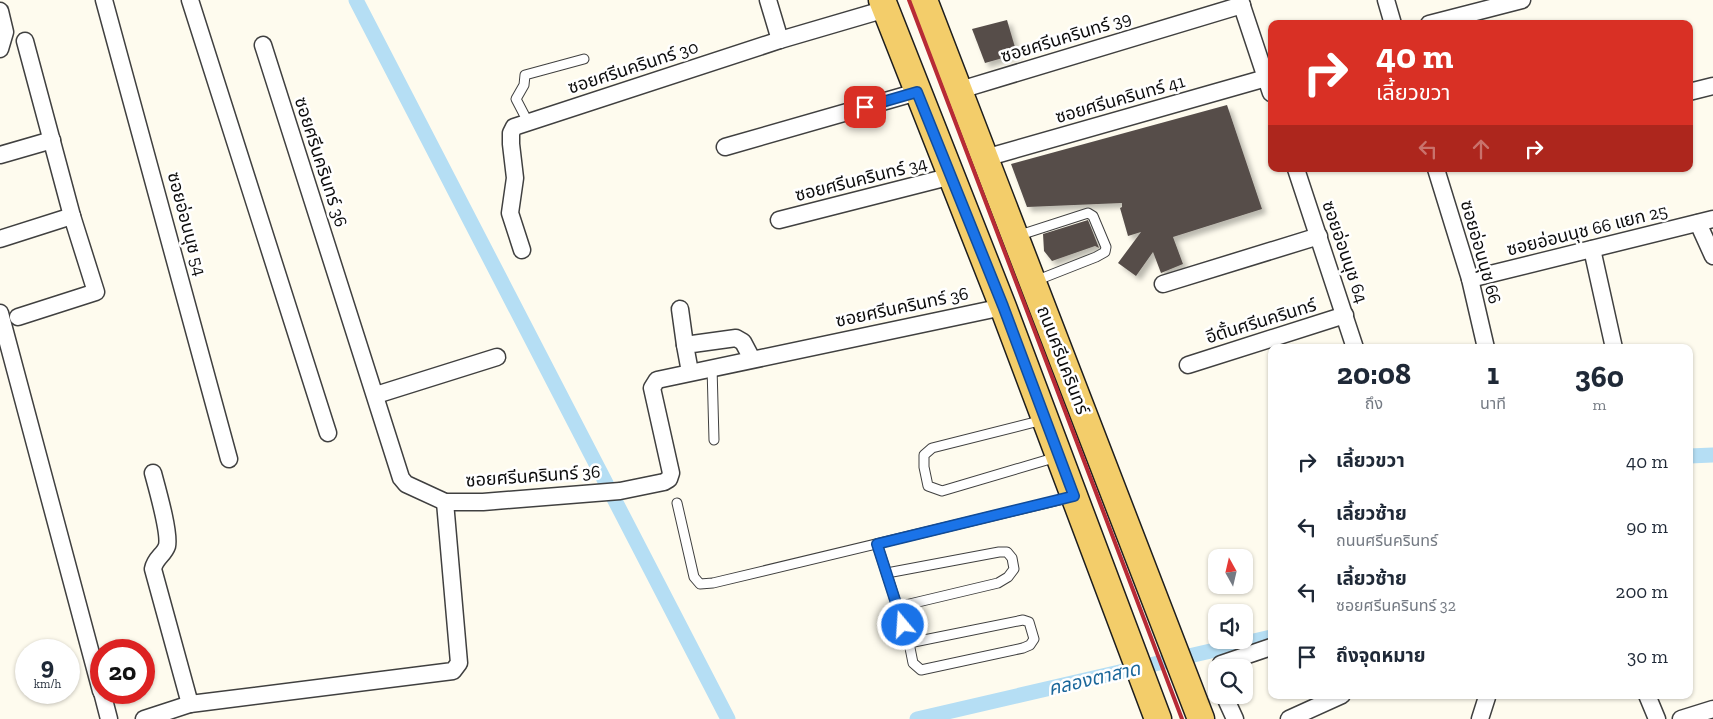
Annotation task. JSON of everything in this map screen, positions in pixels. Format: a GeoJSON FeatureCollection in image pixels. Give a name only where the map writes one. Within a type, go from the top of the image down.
{"type":"FeatureCollection","features":[{"type":"Feature","properties":{"kind":"main road","name":"ถนนศรีนครินทร์"},"geometry":{"type":"LineString","coordinates":[[924,0],[1201,719]]}},
{"type":"Feature","properties":{"kind":"main road","name":"ถนนศรีนครินทร์"},"geometry":{"type":"LineString","coordinates":[[884,5],[1003,306],[1158,719]]}},
{"type":"Feature","properties":{"kind":"street","name":"ซอยอ่อนนุช 54"},"geometry":{"type":"LineString","coordinates":[[104,0],[228,459]]}},
{"type":"Feature","properties":{"kind":"street"},"geometry":{"type":"LineString","coordinates":[[190,0],[328,433]]}},
{"type":"Feature","properties":{"kind":"street"},"geometry":{"type":"LineString","coordinates":[[768,0],[780,40]]}},
{"type":"Feature","properties":{"kind":"street"},"geometry":{"type":"LineString","coordinates":[[1386,0],[1392,20]]}},
{"type":"Feature","properties":{"kind":"street"},"geometry":{"type":"LineString","coordinates":[[1444,20],[1522,0]]}},
{"type":"Feature","properties":{"kind":"street"},"geometry":{"type":"LineString","coordinates":[[1241,2],[1268,83]]}},
{"type":"Feature","properties":{"kind":"street","name":"ซอยศรีนครินทร์ 39"},"geometry":{"type":"LineString","coordinates":[[960,90],[1241,2]]}},
{"type":"Feature","properties":{"kind":"street","name":"ซอยศรีนครินทร์ 30"},"geometry":{"type":"LineString","coordinates":[[522,250],[510,213],[515,178],[511,133],[514,126],[884,5]]}},
{"type":"Feature","properties":{"kind":"street"},"geometry":{"type":"LineString","coordinates":[[0,11],[5,32],[0,48]]}},
{"type":"Feature","properties":{"kind":"street"},"geometry":{"type":"LineString","coordinates":[[18,317],[96,292],[72,216],[25,41]]}},
{"type":"Feature","properties":{"kind":"street","name":"ซอยศรีนครินทร์ 36"},"geometry":{"type":"LineString","coordinates":[[263,45],[402,478],[406,484],[444,502],[483,502],[620,491],[669,479],[670,466],[652,388],[657,380],[1003,306]]}},
{"type":"Feature","properties":{"kind":"street","name":"ซอยศรีนครินทร์ 41"},"geometry":{"type":"LineString","coordinates":[[984,158],[1268,86]]}},
{"type":"Feature","properties":{"kind":"street"},"geometry":{"type":"LineString","coordinates":[[1693,91],[1713,86]]}},
{"type":"Feature","properties":{"kind":"street"},"geometry":{"type":"LineString","coordinates":[[725,147],[917,92]]}},
{"type":"Feature","properties":{"kind":"street"},"geometry":{"type":"LineString","coordinates":[[0,154],[52,140]]}},
{"type":"Feature","properties":{"kind":"street","name":"ซอยอ่อนนุช 64"},"geometry":{"type":"LineString","coordinates":[[1297,172],[1355,344]]}},
{"type":"Feature","properties":{"kind":"street","name":"ซอยอ่อนนุช 66"},"geometry":{"type":"LineString","coordinates":[[1437,172],[1470,279],[1485,344]]}},
{"type":"Feature","properties":{"kind":"street","name":"ซอยศรีนครินทร์ 34"},"geometry":{"type":"LineString","coordinates":[[779,220],[952,176]]}},
{"type":"Feature","properties":{"kind":"street"},"geometry":{"type":"LineString","coordinates":[[0,239],[72,216]]}},
{"type":"Feature","properties":{"kind":"street"},"geometry":{"type":"LineString","coordinates":[[1705,221],[1713,256]]}},
{"type":"Feature","properties":{"kind":"street","name":"ซอยอ่อนนุช 66 แยก 25"},"geometry":{"type":"LineString","coordinates":[[1470,279],[1705,221]]}},
{"type":"Feature","properties":{"kind":"street"},"geometry":{"type":"LineString","coordinates":[[1163,284],[1319,236]]}},
{"type":"Feature","properties":{"kind":"street"},"geometry":{"type":"LineString","coordinates":[[1592,249],[1613,344]]}},
{"type":"Feature","properties":{"kind":"street"},"geometry":{"type":"LineString","coordinates":[[680,309],[690,372]]}},
{"type":"Feature","properties":{"kind":"street"},"geometry":{"type":"LineString","coordinates":[[0,313],[90,651]]}},
{"type":"Feature","properties":{"kind":"street","name":"อีตั้นศรีนครินทร์"},"geometry":{"type":"LineString","coordinates":[[1188,364],[1345,315]]}},
{"type":"Feature","properties":{"kind":"street"},"geometry":{"type":"LineString","coordinates":[[685,345],[736,338],[743,342],[752,359]]}},
{"type":"Feature","properties":{"kind":"street"},"geometry":{"type":"LineString","coordinates":[[376,395],[496,357]]}},
{"type":"Feature","properties":{"kind":"street"},"geometry":{"type":"LineString","coordinates":[[153,473],[168,538],[164,552],[154,562],[153,569],[190,704]]}},
{"type":"Feature","properties":{"kind":"street"},"geometry":{"type":"LineString","coordinates":[[144,719],[190,704],[453,671],[459,663],[444,502]]}},
{"type":"Feature","properties":{"kind":"street"},"geometry":{"type":"LineString","coordinates":[[1236,659],[1268,648]]}},
{"type":"Feature","properties":{"kind":"street"},"geometry":{"type":"LineString","coordinates":[[1480,719],[1486,699]]}},
{"type":"Feature","properties":{"kind":"street"},"geometry":{"type":"LineString","coordinates":[[1650,699],[1657,719]]}},
{"type":"Feature","properties":{"kind":"street"},"geometry":{"type":"LineString","coordinates":[[1289,719],[1316,700]]}},
{"type":"Feature","properties":{"kind":"street"},"geometry":{"type":"LineString","coordinates":[[104,704],[108,719]]}},
{"type":"Feature","properties":{"kind":"street"},"geometry":{"type":"LineString","coordinates":[[1228,704],[1235,719]]}},
{"type":"Feature","properties":{"kind":"street"},"geometry":{"type":"LineString","coordinates":[[1681,719],[1713,709]]}},
{"type":"Feature","properties":{"kind":"lane"},"geometry":{"type":"LineString","coordinates":[[528,122],[516,99],[524,85],[525,75],[584,59]]}},
{"type":"Feature","properties":{"kind":"lane"},"geometry":{"type":"LineString","coordinates":[[1015,236],[1088,213],[1093,216],[1106,247],[1105,252],[1096,257],[1032,282]]}},
{"type":"Feature","properties":{"kind":"lane"},"geometry":{"type":"LineString","coordinates":[[712,367],[714,440]]}},
{"type":"Feature","properties":{"kind":"lane"},"geometry":{"type":"LineString","coordinates":[[1046,420],[932,448],[924,455],[924,467],[928,486],[942,491],[1059,456]]}},
{"type":"Feature","properties":{"kind":"lane"},"geometry":{"type":"LineString","coordinates":[[677,504],[694,577],[700,584],[714,583],[1074,496]]}},
{"type":"Feature","properties":{"kind":"lane"},"geometry":{"type":"LineString","coordinates":[[877,544],[909,643],[913,663],[921,670],[1023,648],[1030,645],[1034,639],[1029,622],[1023,620],[909,643]]}},
{"type":"Feature","properties":{"kind":"lane"},"geometry":{"type":"LineString","coordinates":[[886,573],[999,552],[1007,552],[1012,558],[1014,569],[1008,577],[998,583],[897,607]]}},
{"type":"Feature","properties":{"kind":"building"},"geometry":{"type":"Polygon","coordinates":[[[1007,20],[1017,54],[985,63],[972,29],[1007,20]]]}},
{"type":"Feature","properties":{"kind":"building"},"geometry":{"type":"Polygon","coordinates":[[[1227,105],[1262,209],[1173,237],[1183,264],[1161,273],[1153,252],[1136,276],[1118,263],[1141,232],[1128,236],[1120,208],[1122,203],[1027,207],[1011,164],[1227,105]]]}},
{"type":"Feature","properties":{"kind":"building"},"geometry":{"type":"Polygon","coordinates":[[[1088,220],[1099,248],[1095,246],[1052,261],[1044,251],[1043,234],[1088,220]]]}},
{"type":"Feature","properties":{"kind":"waterway"},"geometry":{"type":"LineString","coordinates":[[356,0],[728,719]]}},
{"type":"Feature","properties":{"kind":"waterway","name":"คลองตาสาด"},"geometry":{"type":"LineString","coordinates":[[1693,456],[1713,455]]}},
{"type":"Feature","properties":{"kind":"waterway","name":"คลองตาสาด"},"geometry":{"type":"LineString","coordinates":[[917,719],[1268,638]]}},
{"type":"Feature","properties":{"kind":"railway"},"geometry":{"type":"LineString","coordinates":[[909,0],[1182,719]]}},
{"type":"Feature","properties":{"kind":"route"},"geometry":{"type":"LineString","coordinates":[[865,107],[917,92],[1003,306],[1074,496],[877,544],[903,625]]}}]}
